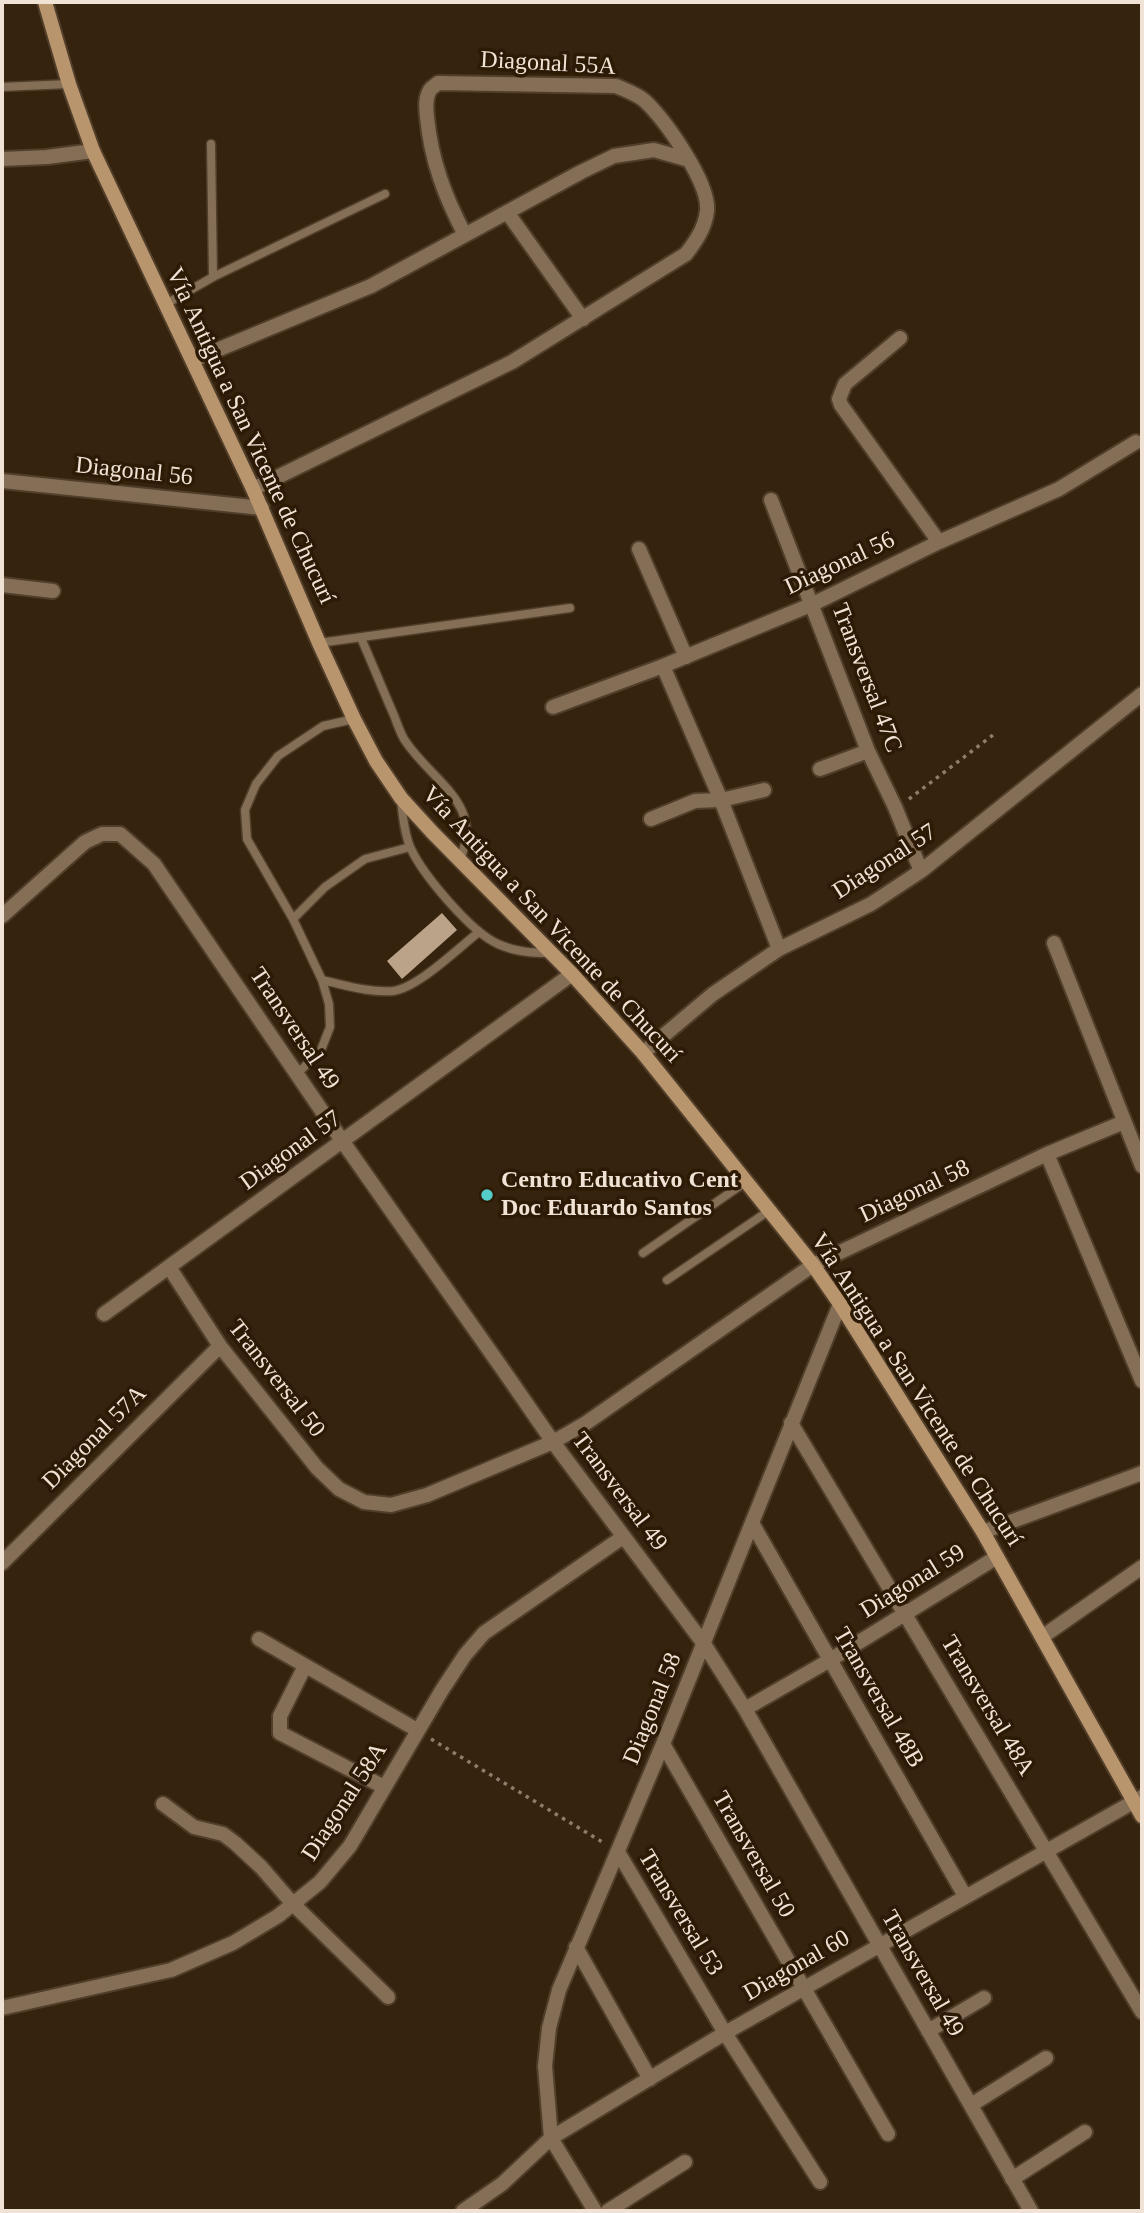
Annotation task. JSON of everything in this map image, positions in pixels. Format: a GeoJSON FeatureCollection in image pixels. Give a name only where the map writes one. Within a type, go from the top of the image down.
{"type":"FeatureCollection","features":[{"type":"Feature","properties":{"kind":"main road","name":"Vía Antigua a San Vicente de Chucurí"},"geometry":{"type":"LineString","coordinates":[[45,2],[69,84],[93,151],[262,508],[319,643],[376,761],[401,798],[572,974],[643,1053],[813,1265],[983,1532],[1138,1799],[1142,1816]]}},
{"type":"Feature","properties":{"kind":"street","name":"Diagonal 55A"},"geometry":{"type":"LineString","coordinates":[[465,235],[450,208],[438,177],[429,139],[426,103],[429,91],[438,83],[616,86],[643,99],[659,116],[689,160]]}},
{"type":"Feature","properties":{"kind":"street"},"geometry":{"type":"LineString","coordinates":[[193,360],[371,286],[614,156],[654,150],[689,160],[705,188],[708,210],[701,234],[686,254],[512,362],[253,489]]}},
{"type":"Feature","properties":{"kind":"street"},"geometry":{"type":"LineString","coordinates":[[2,159],[93,151]]}},
{"type":"Feature","properties":{"kind":"street"},"geometry":{"type":"LineString","coordinates":[[508,212],[583,318]]}},
{"type":"Feature","properties":{"kind":"street"},"geometry":{"type":"LineString","coordinates":[[900,338],[845,384],[839,399],[939,542]]}},
{"type":"Feature","properties":{"kind":"street","name":"Diagonal 56"},"geometry":{"type":"LineString","coordinates":[[553,707],[686,657],[813,604],[939,542],[1059,489],[1136,442]]}},
{"type":"Feature","properties":{"kind":"street","name":"Diagonal 56"},"geometry":{"type":"LineString","coordinates":[[2,481],[262,508]]}},
{"type":"Feature","properties":{"kind":"street","name":"Transversal 47C"},"geometry":{"type":"LineString","coordinates":[[771,500],[868,751],[921,871]]}},
{"type":"Feature","properties":{"kind":"street"},"geometry":{"type":"LineString","coordinates":[[639,549],[686,657]]}},
{"type":"Feature","properties":{"kind":"street"},"geometry":{"type":"LineString","coordinates":[[2,585],[53,591]]}},
{"type":"Feature","properties":{"kind":"street"},"geometry":{"type":"LineString","coordinates":[[663,666],[721,800],[779,949]]}},
{"type":"Feature","properties":{"kind":"street","name":"Diagonal 57"},"geometry":{"type":"LineString","coordinates":[[643,1053],[713,993],[779,949],[871,904],[921,871],[1142,694]]}},
{"type":"Feature","properties":{"kind":"street"},"geometry":{"type":"LineString","coordinates":[[820,769],[868,751]]}},
{"type":"Feature","properties":{"kind":"street"},"geometry":{"type":"LineString","coordinates":[[651,819],[695,801],[721,800],[764,790]]}},
{"type":"Feature","properties":{"kind":"street","name":"Transversal 49"},"geometry":{"type":"LineString","coordinates":[[2,916],[85,842],[102,834],[120,834],[154,864],[343,1142],[553,1441],[704,1644],[745,1709],[1031,2211]]}},
{"type":"Feature","properties":{"kind":"street"},"geometry":{"type":"LineString","coordinates":[[1054,943],[1142,1166]]}},
{"type":"Feature","properties":{"kind":"street","name":"Diagonal 57"},"geometry":{"type":"LineString","coordinates":[[104,1314],[572,974]]}},
{"type":"Feature","properties":{"kind":"street","name":"Diagonal 58"},"geometry":{"type":"LineString","coordinates":[[364,1502],[391,1505],[427,1494],[553,1441],[586,1423],[813,1265],[1047,1154],[1124,1122]]}},
{"type":"Feature","properties":{"kind":"street"},"geometry":{"type":"LineString","coordinates":[[1047,1154],[1142,1381]]}},
{"type":"Feature","properties":{"kind":"street","name":"Transversal 50"},"geometry":{"type":"LineString","coordinates":[[169,1267],[220,1346],[317,1468],[339,1489],[364,1502]]}},
{"type":"Feature","properties":{"kind":"street","name":"Diagonal 58"},"geometry":{"type":"LineString","coordinates":[[551,2138],[545,2066],[549,2028],[559,1990],[704,1644],[840,1304]]}},
{"type":"Feature","properties":{"kind":"street","name":"Diagonal 57A"},"geometry":{"type":"LineString","coordinates":[[2,1563],[220,1346]]}},
{"type":"Feature","properties":{"kind":"street","name":"Transversal 48A"},"geometry":{"type":"LineString","coordinates":[[791,1423],[1142,2012]]}},
{"type":"Feature","properties":{"kind":"street","name":"Diagonal 59"},"geometry":{"type":"LineString","coordinates":[[983,1532],[1142,1473]]}},
{"type":"Feature","properties":{"kind":"street","name":"Transversal 48B"},"geometry":{"type":"LineString","coordinates":[[752,1523],[965,1896]]}},
{"type":"Feature","properties":{"kind":"street","name":"Diagonal 58A"},"geometry":{"type":"LineString","coordinates":[[2,2008],[172,1970],[233,1944],[278,1916],[320,1882],[349,1846],[417,1730],[465,1655],[484,1633],[623,1537]]}},
{"type":"Feature","properties":{"kind":"street","name":"Diagonal 59"},"geometry":{"type":"LineString","coordinates":[[745,1709],[997,1557]]}},
{"type":"Feature","properties":{"kind":"street"},"geometry":{"type":"LineString","coordinates":[[1042,1637],[1142,1567]]}},
{"type":"Feature","properties":{"kind":"street"},"geometry":{"type":"LineString","coordinates":[[259,1639],[417,1730]]}},
{"type":"Feature","properties":{"kind":"street"},"geometry":{"type":"LineString","coordinates":[[306,1666],[280,1716],[280,1733],[384,1787]]}},
{"type":"Feature","properties":{"kind":"street","name":"Transversal 50"},"geometry":{"type":"LineString","coordinates":[[663,1744],[888,2134]]}},
{"type":"Feature","properties":{"kind":"street","name":"Diagonal 60"},"geometry":{"type":"LineString","coordinates":[[551,2138],[725,2033],[1138,1799]]}},
{"type":"Feature","properties":{"kind":"street"},"geometry":{"type":"LineString","coordinates":[[163,1804],[194,1827],[223,1834],[261,1867],[293,1904],[388,1997]]}},
{"type":"Feature","properties":{"kind":"street","name":"Transversal 53"},"geometry":{"type":"LineString","coordinates":[[618,1852],[725,2033]]}},
{"type":"Feature","properties":{"kind":"street"},"geometry":{"type":"LineString","coordinates":[[576,1947],[650,2079]]}},
{"type":"Feature","properties":{"kind":"street"},"geometry":{"type":"LineString","coordinates":[[929,2031],[984,1998]]}},
{"type":"Feature","properties":{"kind":"street"},"geometry":{"type":"LineString","coordinates":[[725,2033],[820,2182]]}},
{"type":"Feature","properties":{"kind":"street"},"geometry":{"type":"LineString","coordinates":[[971,2105],[1046,2058]]}},
{"type":"Feature","properties":{"kind":"street"},"geometry":{"type":"LineString","coordinates":[[1012,2179],[1085,2132]]}},
{"type":"Feature","properties":{"kind":"street"},"geometry":{"type":"LineString","coordinates":[[463,2211],[502,2184],[551,2138],[595,2211]]}},
{"type":"Feature","properties":{"kind":"street"},"geometry":{"type":"LineString","coordinates":[[608,2211],[685,2162]]}},
{"type":"Feature","properties":{"kind":"lane"},"geometry":{"type":"LineString","coordinates":[[2,87],[69,84]]}},
{"type":"Feature","properties":{"kind":"lane"},"geometry":{"type":"LineString","coordinates":[[211,144],[213,277]]}},
{"type":"Feature","properties":{"kind":"lane"},"geometry":{"type":"LineString","coordinates":[[166,304],[213,277],[385,194]]}},
{"type":"Feature","properties":{"kind":"lane"},"geometry":{"type":"LineString","coordinates":[[319,643],[570,608]]}},
{"type":"Feature","properties":{"kind":"lane"},"geometry":{"type":"LineString","coordinates":[[361,638],[405,742],[451,792],[464,813],[467,839],[459,860]]}},
{"type":"Feature","properties":{"kind":"lane"},"geometry":{"type":"LineString","coordinates":[[297,1074],[321,1050],[330,1027],[329,1004],[322,981],[293,919],[247,839],[245,810],[256,784],[278,757],[323,726],[354,719]]}},
{"type":"Feature","properties":{"kind":"lane"},"geometry":{"type":"LineString","coordinates":[[401,798],[405,831],[421,867],[479,932],[512,950],[530,954],[552,953]]}},
{"type":"Feature","properties":{"kind":"lane"},"geometry":{"type":"LineString","coordinates":[[293,919],[325,887],[365,859],[410,847]]}},
{"type":"Feature","properties":{"kind":"lane"},"geometry":{"type":"LineString","coordinates":[[322,981],[371,991],[396,990],[415,983],[479,932]]}},
{"type":"Feature","properties":{"kind":"lane"},"geometry":{"type":"LineString","coordinates":[[643,1254],[747,1181]]}},
{"type":"Feature","properties":{"kind":"lane"},"geometry":{"type":"LineString","coordinates":[[667,1280],[770,1210]]}},
{"type":"Feature","properties":{"kind":"path"},"geometry":{"type":"LineString","coordinates":[[895,807],[918,793],[993,735]]}},
{"type":"Feature","properties":{"kind":"path"},"geometry":{"type":"LineString","coordinates":[[417,1730],[618,1852]]}},
{"type":"Feature","properties":{"kind":"building"},"geometry":{"type":"Polygon","coordinates":[[[442,913],[457,930],[402,979],[387,961],[442,913]]]}},
{"type":"Feature","properties":{"kind":"place","name":"Centro Educativo Cent Doc Eduardo Santos"},"geometry":{"type":"Point","coordinates":[487,1195]}}]}
